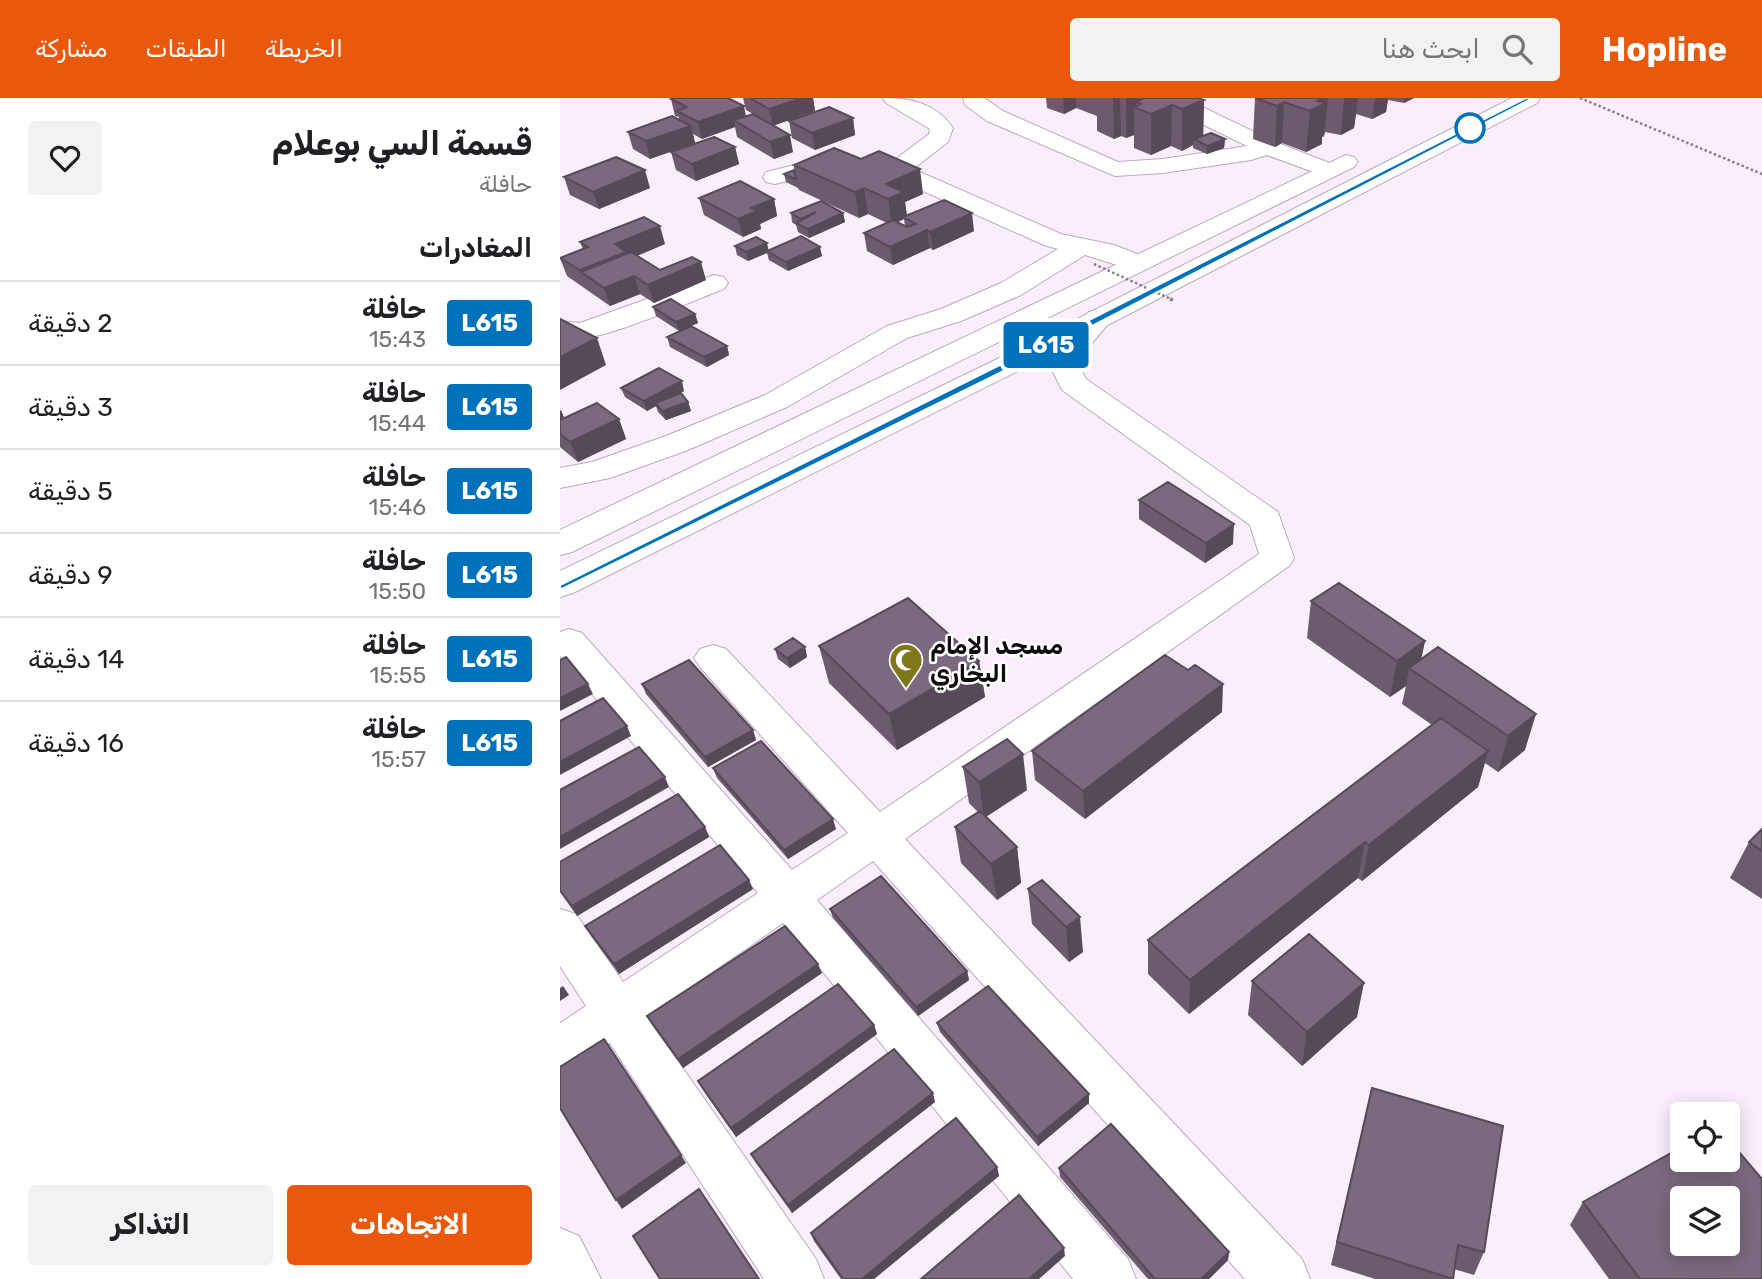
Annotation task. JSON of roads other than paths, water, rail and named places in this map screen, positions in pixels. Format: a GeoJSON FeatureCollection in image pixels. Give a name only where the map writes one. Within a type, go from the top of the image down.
{"type":"FeatureCollection","features":[{"type":"Feature","properties":{"kind":"main road"},"geometry":{"type":"LineString","coordinates":[[775,177],[810,167],[877,164],[940,137],[942,128],[935,120],[894,98]]}},
{"type":"Feature","properties":{"kind":"main road"},"geometry":{"type":"LineString","coordinates":[[1181,98],[1177,103],[1267,147],[1327,170]]}},
{"type":"Feature","properties":{"kind":"main road"},"geometry":{"type":"LineString","coordinates":[[560,544],[1327,170],[1481,98]]}},
{"type":"Feature","properties":{"kind":"main road"},"geometry":{"type":"LineString","coordinates":[[560,585],[1100,318],[1529,98]]}},
{"type":"Feature","properties":{"kind":"main road"},"geometry":{"type":"LineString","coordinates":[[972,99],[995,116],[1115,169],[1163,166],[1238,155],[1267,147]]}},
{"type":"Feature","properties":{"kind":"main road"},"geometry":{"type":"LineString","coordinates":[[877,164],[1088,255]]}},
{"type":"Feature","properties":{"kind":"main road"},"geometry":{"type":"LineString","coordinates":[[560,478],[600,471],[677,443],[776,401],[897,332],[951,314],[1088,255],[1110,252],[1136,263]]}},
{"type":"Feature","properties":{"kind":"main road"},"geometry":{"type":"LineString","coordinates":[[560,330],[570,333],[585,331],[714,283]]}},
{"type":"Feature","properties":{"kind":"main road"},"geometry":{"type":"LineString","coordinates":[[560,1050],[877,836],[1277,558],[1266,520],[1073,384],[1062,360],[1100,318]]}},
{"type":"Feature","properties":{"kind":"main road"},"geometry":{"type":"LineString","coordinates":[[569,642],[788,897],[1108,1279]]}},
{"type":"Feature","properties":{"kind":"main road"},"geometry":{"type":"LineString","coordinates":[[713,658],[877,836],[1262,1272]]}},
{"type":"Feature","properties":{"kind":"main road"},"geometry":{"type":"LineString","coordinates":[[560,928],[796,1279]]}},
{"type":"Feature","properties":{"kind":"main road"},"geometry":{"type":"LineString","coordinates":[[560,1255],[573,1279]]}},
{"type":"Feature","properties":{"kind":"place","name":"مسجد الإمام البخاري"},"geometry":{"type":"Point","coordinates":[906,690]}}]}
